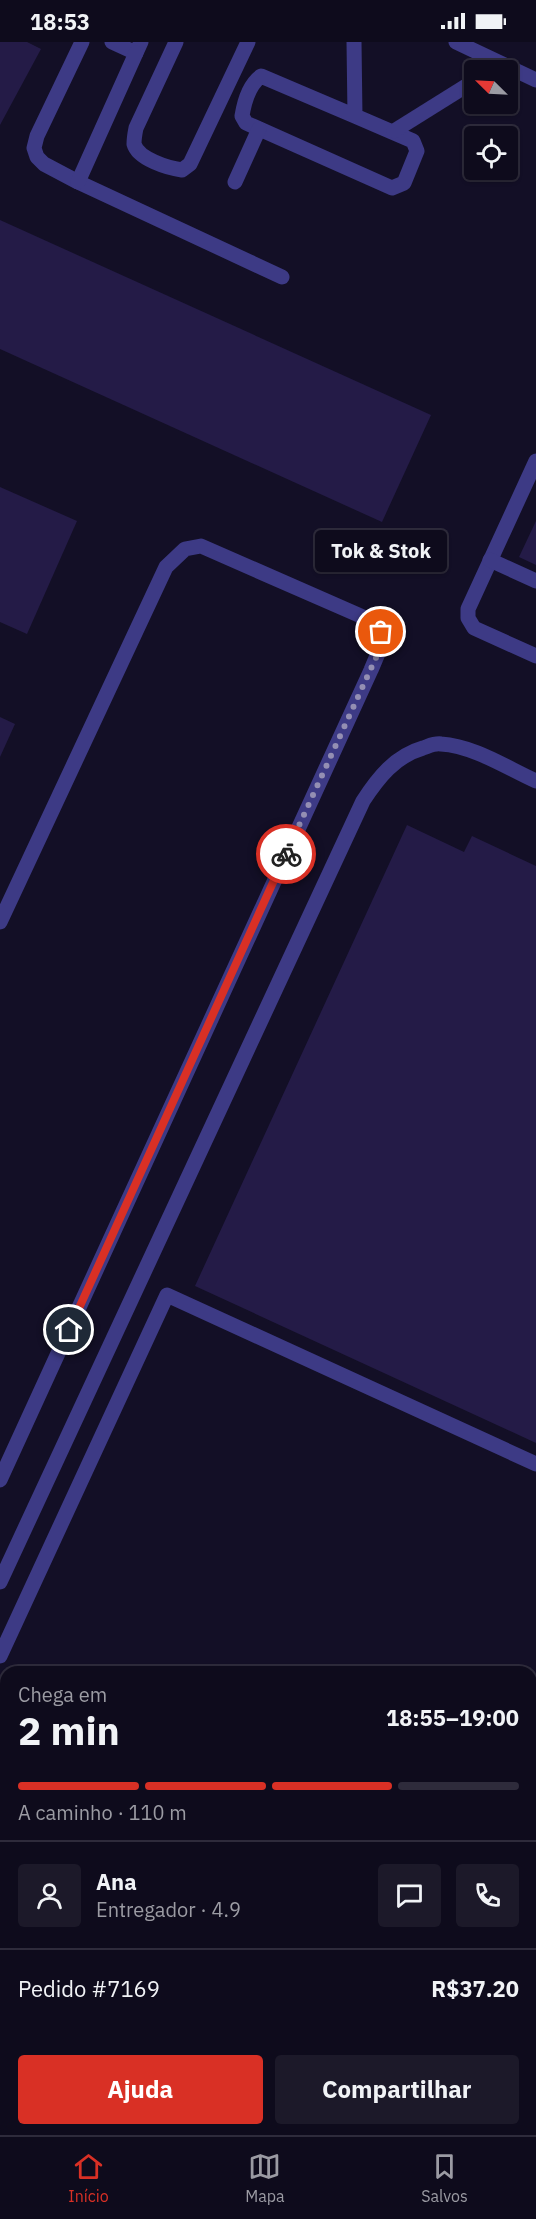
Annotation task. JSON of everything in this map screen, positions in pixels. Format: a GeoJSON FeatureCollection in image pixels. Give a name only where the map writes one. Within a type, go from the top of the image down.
{"type":"FeatureCollection","features":[{"type":"Feature","properties":{"kind":"street"},"geometry":{"type":"LineString","coordinates":[[82,42],[37,136],[34,148],[37,158],[78,182],[282,277]]}},
{"type":"Feature","properties":{"kind":"street"},"geometry":{"type":"LineString","coordinates":[[78,182],[138,48],[112,42]]}},
{"type":"Feature","properties":{"kind":"street"},"geometry":{"type":"LineString","coordinates":[[176,42],[136,129],[134,143],[139,153],[167,168],[182,170],[190,164],[248,42]]}},
{"type":"Feature","properties":{"kind":"street"},"geometry":{"type":"LineString","coordinates":[[354,42],[355,116]]}},
{"type":"Feature","properties":{"kind":"street"},"geometry":{"type":"LineString","coordinates":[[456,42],[485,60]]}},
{"type":"Feature","properties":{"kind":"street"},"geometry":{"type":"LineString","coordinates":[[518,74],[536,80]]}},
{"type":"Feature","properties":{"kind":"street"},"geometry":{"type":"LineString","coordinates":[[261,76],[394,131],[414,141],[417,152],[404,183],[392,188],[259,129],[246,123],[242,116],[243,106],[255,81],[261,76]]}},
{"type":"Feature","properties":{"kind":"street"},"geometry":{"type":"LineString","coordinates":[[394,131],[464,87]]}},
{"type":"Feature","properties":{"kind":"street"},"geometry":{"type":"LineString","coordinates":[[235,182],[259,129]]}},
{"type":"Feature","properties":{"kind":"street"},"geometry":{"type":"LineString","coordinates":[[536,461],[468,609],[468,618],[474,628],[536,656]]}},
{"type":"Feature","properties":{"kind":"street"},"geometry":{"type":"LineString","coordinates":[[0,922],[166,567],[185,549],[201,546],[370,620],[381,632],[379,651],[375,661],[0,1480]]}},
{"type":"Feature","properties":{"kind":"street"},"geometry":{"type":"LineString","coordinates":[[490,560],[536,580]]}},
{"type":"Feature","properties":{"kind":"street"},"geometry":{"type":"LineString","coordinates":[[0,1582],[357,812],[379,777],[397,760],[416,750],[439,743],[475,753],[536,781]]}},
{"type":"Feature","properties":{"kind":"street"},"geometry":{"type":"LineString","coordinates":[[0,1656],[167,1295],[536,1464]]}},
{"type":"Feature","properties":{"kind":"building"},"geometry":{"type":"Polygon","coordinates":[[[0,42],[27,42],[41,49],[0,125],[0,42]]]}},
{"type":"Feature","properties":{"kind":"building"},"geometry":{"type":"Polygon","coordinates":[[[0,220],[431,415],[382,522],[0,349],[0,220]]]}},
{"type":"Feature","properties":{"kind":"building"},"geometry":{"type":"Polygon","coordinates":[[[0,487],[77,521],[27,634],[0,622],[0,487]]]}},
{"type":"Feature","properties":{"kind":"building"},"geometry":{"type":"Polygon","coordinates":[[[536,521],[536,565],[519,557],[536,521]]]}},
{"type":"Feature","properties":{"kind":"building"},"geometry":{"type":"Polygon","coordinates":[[[0,717],[15,724],[0,757],[0,717]]]}},
{"type":"Feature","properties":{"kind":"building"},"geometry":{"type":"Polygon","coordinates":[[[407,825],[464,852],[472,836],[536,866],[536,1443],[195,1286],[407,825]]]}},
{"type":"Feature","properties":{"kind":"way so far"},"geometry":{"type":"LineString","coordinates":[[286,854],[379,651],[381,632]]}},
{"type":"Feature","properties":{"kind":"place","name":"Tok & Stok"},"geometry":{"type":"Point","coordinates":[381,632]}},
{"type":"Feature","properties":{"kind":"route"},"geometry":{"type":"LineString","coordinates":[[69,1330],[286,854]]}}]}
